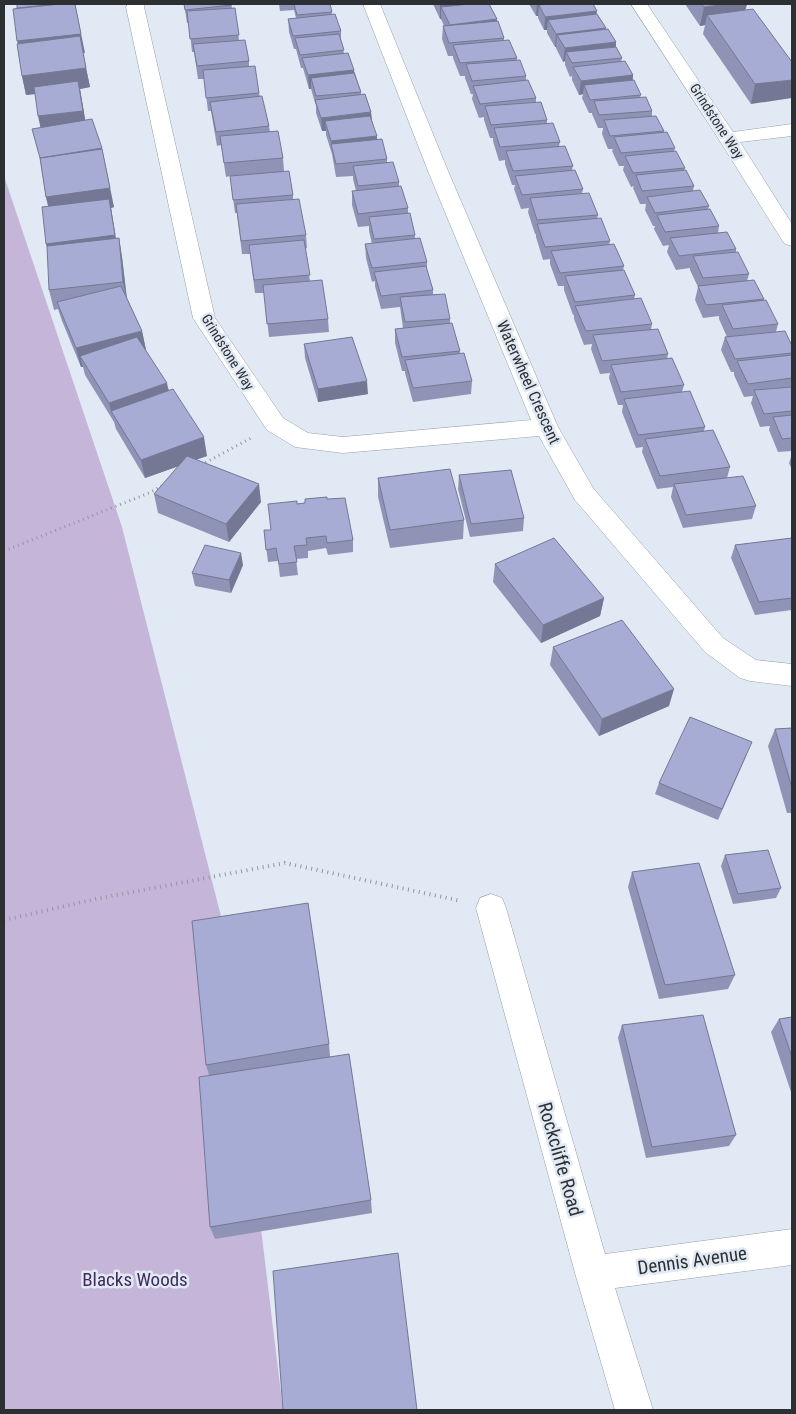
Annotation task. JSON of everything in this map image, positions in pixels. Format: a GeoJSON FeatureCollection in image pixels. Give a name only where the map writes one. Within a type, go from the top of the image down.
{"type":"FeatureCollection","features":[{"type":"Feature","properties":{"kind":"street","name":"Grindstone Way"},"geometry":{"type":"LineString","coordinates":[[136,4],[135,7],[204,318],[275,424],[304,441],[343,445],[546,427]]}},
{"type":"Feature","properties":{"kind":"street","name":"Waterwheel Crescent"},"geometry":{"type":"LineString","coordinates":[[372,4],[438,171],[546,427],[584,494],[714,645],[750,670],[792,675]]}},
{"type":"Feature","properties":{"kind":"street","name":"Grindstone Way"},"geometry":{"type":"LineString","coordinates":[[639,4],[728,138],[792,240]]}},
{"type":"Feature","properties":{"kind":"street"},"geometry":{"type":"LineString","coordinates":[[728,138],[792,130]]}},
{"type":"Feature","properties":{"kind":"street","name":"Rockcliffe Road"},"geometry":{"type":"LineString","coordinates":[[491,908],[593,1273],[634,1410]]}},
{"type":"Feature","properties":{"kind":"street","name":"Dennis Avenue"},"geometry":{"type":"LineString","coordinates":[[593,1273],[792,1247]]}},
{"type":"Feature","properties":{"kind":"path"},"geometry":{"type":"LineString","coordinates":[[200,465],[275,424]]}},
{"type":"Feature","properties":{"kind":"path"},"geometry":{"type":"LineString","coordinates":[[4,550],[149,493],[166,484]]}},
{"type":"Feature","properties":{"kind":"path"},"geometry":{"type":"LineString","coordinates":[[4,920],[96,899],[285,863],[491,908]]}},
{"type":"Feature","properties":{"kind":"green space","name":"Blacks Woods"},"geometry":{"type":"Polygon","coordinates":[[[4,176],[122,527],[225,932],[283,1410],[4,1410],[4,176]]]}},
{"type":"Feature","properties":{"kind":"building"},"geometry":{"type":"Polygon","coordinates":[[[17,4],[59,4],[17,8],[17,4]]]}},
{"type":"Feature","properties":{"kind":"building"},"geometry":{"type":"Polygon","coordinates":[[[75,4],[81,34],[17,41],[13,9],[75,4]]]}},
{"type":"Feature","properties":{"kind":"building"},"geometry":{"type":"Polygon","coordinates":[[[184,4],[231,4],[232,5],[185,10],[184,4]]]}},
{"type":"Feature","properties":{"kind":"building"},"geometry":{"type":"Polygon","coordinates":[[[294,4],[330,4],[332,12],[297,15],[294,4]]]}},
{"type":"Feature","properties":{"kind":"building"},"geometry":{"type":"Polygon","coordinates":[[[489,4],[497,19],[450,25],[441,7],[489,4]]]}},
{"type":"Feature","properties":{"kind":"building"},"geometry":{"type":"Polygon","coordinates":[[[593,4],[597,11],[545,17],[539,5],[593,4]]]}},
{"type":"Feature","properties":{"kind":"building"},"geometry":{"type":"Polygon","coordinates":[[[701,4],[729,4],[704,7],[701,4]]]}},
{"type":"Feature","properties":{"kind":"building"},"geometry":{"type":"Polygon","coordinates":[[[235,8],[239,35],[190,39],[187,11],[235,8]]]}},
{"type":"Feature","properties":{"kind":"building"},"geometry":{"type":"Polygon","coordinates":[[[753,9],[792,62],[792,80],[755,84],[707,15],[753,9]]]}},
{"type":"Feature","properties":{"kind":"building"},"geometry":{"type":"Polygon","coordinates":[[[335,14],[341,31],[293,36],[288,19],[335,14]]]}},
{"type":"Feature","properties":{"kind":"building"},"geometry":{"type":"Polygon","coordinates":[[[597,14],[606,28],[556,34],[548,20],[597,14]]]}},
{"type":"Feature","properties":{"kind":"building"},"geometry":{"type":"Polygon","coordinates":[[[498,21],[504,38],[449,43],[443,26],[498,21]]]}},
{"type":"Feature","properties":{"kind":"building"},"geometry":{"type":"Polygon","coordinates":[[[608,29],[616,42],[565,48],[557,35],[608,29]]]}},
{"type":"Feature","properties":{"kind":"building"},"geometry":{"type":"Polygon","coordinates":[[[339,34],[344,50],[300,55],[295,38],[339,34]]]}},
{"type":"Feature","properties":{"kind":"building"},"geometry":{"type":"Polygon","coordinates":[[[80,36],[86,68],[22,76],[17,44],[80,36]]]}},
{"type":"Feature","properties":{"kind":"building"},"geometry":{"type":"Polygon","coordinates":[[[245,40],[249,61],[197,66],[193,44],[245,40]]]}},
{"type":"Feature","properties":{"kind":"building"},"geometry":{"type":"Polygon","coordinates":[[[509,40],[517,58],[460,63],[453,45],[509,40]]]}},
{"type":"Feature","properties":{"kind":"building"},"geometry":{"type":"Polygon","coordinates":[[[616,47],[622,58],[572,63],[566,52],[616,47]]]}},
{"type":"Feature","properties":{"kind":"building"},"geometry":{"type":"Polygon","coordinates":[[[348,53],[354,70],[308,75],[302,58],[348,53]]]}},
{"type":"Feature","properties":{"kind":"building"},"geometry":{"type":"Polygon","coordinates":[[[520,60],[526,76],[472,81],[466,64],[520,60]]]}},
{"type":"Feature","properties":{"kind":"building"},"geometry":{"type":"Polygon","coordinates":[[[625,61],[633,75],[581,81],[573,67],[625,61]]]}},
{"type":"Feature","properties":{"kind":"building"},"geometry":{"type":"Polygon","coordinates":[[[255,66],[259,93],[206,98],[203,70],[255,66]]]}},
{"type":"Feature","properties":{"kind":"building"},"geometry":{"type":"Polygon","coordinates":[[[354,73],[361,92],[316,96],[311,78],[354,73]]]}},
{"type":"Feature","properties":{"kind":"building"},"geometry":{"type":"Polygon","coordinates":[[[528,80],[536,98],[480,104],[473,86],[528,80]]]}},
{"type":"Feature","properties":{"kind":"building"},"geometry":{"type":"Polygon","coordinates":[[[634,80],[641,95],[590,100],[584,85],[634,80]]]}},
{"type":"Feature","properties":{"kind":"building"},"geometry":{"type":"Polygon","coordinates":[[[78,81],[83,111],[38,116],[34,87],[78,81]]]}},
{"type":"Feature","properties":{"kind":"building"},"geometry":{"type":"Polygon","coordinates":[[[365,94],[371,112],[321,118],[315,100],[365,94]]]}},
{"type":"Feature","properties":{"kind":"building"},"geometry":{"type":"Polygon","coordinates":[[[262,96],[269,126],[216,132],[210,102],[262,96]]]}},
{"type":"Feature","properties":{"kind":"building"},"geometry":{"type":"Polygon","coordinates":[[[646,97],[652,111],[599,115],[594,101],[646,97]]]}},
{"type":"Feature","properties":{"kind":"building"},"geometry":{"type":"Polygon","coordinates":[[[541,102],[547,120],[491,125],[485,106],[541,102]]]}},
{"type":"Feature","properties":{"kind":"building"},"geometry":{"type":"Polygon","coordinates":[[[370,116],[377,136],[331,141],[325,121],[370,116]]]}},
{"type":"Feature","properties":{"kind":"building"},"geometry":{"type":"Polygon","coordinates":[[[656,116],[664,131],[610,136],[604,120],[656,116]]]}},
{"type":"Feature","properties":{"kind":"building"},"geometry":{"type":"Polygon","coordinates":[[[92,119],[102,148],[40,158],[32,129],[92,119]]]}},
{"type":"Feature","properties":{"kind":"building"},"geometry":{"type":"Polygon","coordinates":[[[553,123],[560,142],[500,147],[494,128],[553,123]]]}},
{"type":"Feature","properties":{"kind":"building"},"geometry":{"type":"Polygon","coordinates":[[[278,131],[283,158],[224,163],[220,136],[278,131]]]}},
{"type":"Feature","properties":{"kind":"building"},"geometry":{"type":"Polygon","coordinates":[[[667,132],[675,148],[621,153],[614,137],[667,132]]]}},
{"type":"Feature","properties":{"kind":"building"},"geometry":{"type":"Polygon","coordinates":[[[382,139],[387,159],[336,164],[331,144],[382,139]]]}},
{"type":"Feature","properties":{"kind":"building"},"geometry":{"type":"Polygon","coordinates":[[[565,146],[573,166],[513,171],[506,151],[565,146]]]}},
{"type":"Feature","properties":{"kind":"building"},"geometry":{"type":"Polygon","coordinates":[[[102,149],[110,188],[46,197],[40,158],[102,149]]]}},
{"type":"Feature","properties":{"kind":"building"},"geometry":{"type":"Polygon","coordinates":[[[676,151],[685,168],[633,173],[625,156],[676,151]]]}},
{"type":"Feature","properties":{"kind":"building"},"geometry":{"type":"Polygon","coordinates":[[[393,162],[399,182],[358,186],[353,166],[393,162]]]}},
{"type":"Feature","properties":{"kind":"building"},"geometry":{"type":"Polygon","coordinates":[[[575,170],[583,189],[522,195],[515,176],[575,170]]]}},
{"type":"Feature","properties":{"kind":"building"},"geometry":{"type":"Polygon","coordinates":[[[686,170],[694,186],[642,191],[636,175],[686,170]]]}},
{"type":"Feature","properties":{"kind":"building"},"geometry":{"type":"Polygon","coordinates":[[[289,171],[293,195],[233,200],[230,176],[289,171]]]}},
{"type":"Feature","properties":{"kind":"building"},"geometry":{"type":"Polygon","coordinates":[[[401,186],[408,208],[358,214],[352,191],[401,186]]]}},
{"type":"Feature","properties":{"kind":"building"},"geometry":{"type":"Polygon","coordinates":[[[700,190],[709,206],[655,213],[647,197],[700,190]]]}},
{"type":"Feature","properties":{"kind":"building"},"geometry":{"type":"Polygon","coordinates":[[[589,193],[598,215],[537,220],[530,198],[589,193]]]}},
{"type":"Feature","properties":{"kind":"building"},"geometry":{"type":"Polygon","coordinates":[[[109,199],[115,235],[46,244],[42,207],[109,199]]]}},
{"type":"Feature","properties":{"kind":"building"},"geometry":{"type":"Polygon","coordinates":[[[299,199],[306,235],[241,241],[236,204],[299,199]]]}},
{"type":"Feature","properties":{"kind":"building"},"geometry":{"type":"Polygon","coordinates":[[[710,209],[719,226],[665,232],[657,215],[710,209]]]}},
{"type":"Feature","properties":{"kind":"building"},"geometry":{"type":"Polygon","coordinates":[[[410,213],[415,235],[374,239],[369,217],[410,213]]]}},
{"type":"Feature","properties":{"kind":"building"},"geometry":{"type":"Polygon","coordinates":[[[601,218],[610,241],[545,247],[537,224],[601,218]]]}},
{"type":"Feature","properties":{"kind":"building"},"geometry":{"type":"Polygon","coordinates":[[[727,232],[736,249],[679,256],[670,238],[727,232]]]}},
{"type":"Feature","properties":{"kind":"building"},"geometry":{"type":"Polygon","coordinates":[[[119,238],[123,282],[49,290],[47,246],[119,238]]]}},
{"type":"Feature","properties":{"kind":"building"},"geometry":{"type":"Polygon","coordinates":[[[420,238],[427,262],[372,268],[365,244],[420,238]]]}},
{"type":"Feature","properties":{"kind":"building"},"geometry":{"type":"Polygon","coordinates":[[[304,240],[310,275],[254,280],[249,245],[304,240]]]}},
{"type":"Feature","properties":{"kind":"building"},"geometry":{"type":"Polygon","coordinates":[[[614,244],[624,266],[560,273],[551,251],[614,244]]]}},
{"type":"Feature","properties":{"kind":"building"},"geometry":{"type":"Polygon","coordinates":[[[738,252],[749,274],[703,278],[693,256],[738,252]]]}},
{"type":"Feature","properties":{"kind":"building"},"geometry":{"type":"Polygon","coordinates":[[[426,266],[433,290],[381,296],[374,272],[426,266]]]}},
{"type":"Feature","properties":{"kind":"building"},"geometry":{"type":"Polygon","coordinates":[[[624,270],[635,295],[575,302],[565,276],[624,270]]]}},
{"type":"Feature","properties":{"kind":"building"},"geometry":{"type":"Polygon","coordinates":[[[322,280],[328,319],[267,324],[263,285],[322,280]]]}},
{"type":"Feature","properties":{"kind":"building"},"geometry":{"type":"Polygon","coordinates":[[[754,280],[764,299],[706,305],[698,286],[754,280]]]}},
{"type":"Feature","properties":{"kind":"building"},"geometry":{"type":"Polygon","coordinates":[[[121,286],[142,331],[76,348],[57,302],[121,286]]]}},
{"type":"Feature","properties":{"kind":"building"},"geometry":{"type":"Polygon","coordinates":[[[445,294],[450,319],[405,322],[400,297],[445,294]]]}},
{"type":"Feature","properties":{"kind":"building"},"geometry":{"type":"Polygon","coordinates":[[[641,298],[652,324],[586,331],[575,306],[641,298]]]}},
{"type":"Feature","properties":{"kind":"building"},"geometry":{"type":"Polygon","coordinates":[[[766,300],[778,324],[733,329],[722,305],[766,300]]]}},
{"type":"Feature","properties":{"kind":"building"},"geometry":{"type":"Polygon","coordinates":[[[452,323],[460,351],[402,357],[395,329],[452,323]]]}},
{"type":"Feature","properties":{"kind":"building"},"geometry":{"type":"Polygon","coordinates":[[[658,329],[668,354],[602,361],[593,335],[658,329]]]}},
{"type":"Feature","properties":{"kind":"building"},"geometry":{"type":"Polygon","coordinates":[[[785,331],[792,346],[792,353],[735,359],[725,337],[785,331]]]}},
{"type":"Feature","properties":{"kind":"building"},"geometry":{"type":"Polygon","coordinates":[[[137,337],[167,383],[109,403],[80,356],[137,337]]]}},
{"type":"Feature","properties":{"kind":"building"},"geometry":{"type":"Polygon","coordinates":[[[352,337],[367,381],[318,389],[304,344],[352,337]]]}},
{"type":"Feature","properties":{"kind":"building"},"geometry":{"type":"Polygon","coordinates":[[[464,353],[472,381],[413,388],[405,360],[464,353]]]}},
{"type":"Feature","properties":{"kind":"building"},"geometry":{"type":"Polygon","coordinates":[[[792,355],[792,378],[748,384],[737,361],[792,355]]]}},
{"type":"Feature","properties":{"kind":"building"},"geometry":{"type":"Polygon","coordinates":[[[672,358],[684,385],[621,392],[611,365],[672,358]]]}},
{"type":"Feature","properties":{"kind":"building"},"geometry":{"type":"Polygon","coordinates":[[[792,387],[792,411],[764,414],[754,390],[792,387]]]}},
{"type":"Feature","properties":{"kind":"building"},"geometry":{"type":"Polygon","coordinates":[[[173,389],[204,437],[141,460],[111,411],[173,389]]]}},
{"type":"Feature","properties":{"kind":"building"},"geometry":{"type":"Polygon","coordinates":[[[690,391],[705,427],[638,435],[624,399],[690,391]]]}},
{"type":"Feature","properties":{"kind":"building"},"geometry":{"type":"Polygon","coordinates":[[[792,415],[792,438],[782,439],[773,417],[792,415]]]}},
{"type":"Feature","properties":{"kind":"building"},"geometry":{"type":"Polygon","coordinates":[[[713,430],[730,467],[660,476],[645,439],[713,430]]]}},
{"type":"Feature","properties":{"kind":"building"},"geometry":{"type":"Polygon","coordinates":[[[187,456],[259,484],[226,524],[154,494],[187,456]]]}},
{"type":"Feature","properties":{"kind":"building"},"geometry":{"type":"Polygon","coordinates":[[[450,469],[464,520],[390,530],[378,478],[450,469]]]}},
{"type":"Feature","properties":{"kind":"building"},"geometry":{"type":"Polygon","coordinates":[[[511,470],[524,518],[471,524],[459,475],[511,470]]]}},
{"type":"Feature","properties":{"kind":"building"},"geometry":{"type":"Polygon","coordinates":[[[743,476],[756,506],[686,515],[674,484],[743,476]]]}},
{"type":"Feature","properties":{"kind":"building"},"geometry":{"type":"Polygon","coordinates":[[[327,497],[327,499],[345,498],[353,540],[327,543],[326,536],[306,538],[307,545],[294,546],[297,562],[279,564],[276,548],[266,550],[264,530],[271,530],[268,504],[297,501],[297,504],[305,503],[305,499],[327,497]]]}},
{"type":"Feature","properties":{"kind":"building"},"geometry":{"type":"Polygon","coordinates":[[[554,538],[604,598],[543,625],[495,564],[554,538]]]}},
{"type":"Feature","properties":{"kind":"building"},"geometry":{"type":"Polygon","coordinates":[[[792,538],[792,598],[759,602],[735,545],[792,538]]]}},
{"type":"Feature","properties":{"kind":"building"},"geometry":{"type":"Polygon","coordinates":[[[205,545],[241,553],[229,580],[192,573],[205,545]]]}},
{"type":"Feature","properties":{"kind":"building"},"geometry":{"type":"Polygon","coordinates":[[[622,620],[674,689],[602,719],[553,647],[622,620]]]}},
{"type":"Feature","properties":{"kind":"building"},"geometry":{"type":"Polygon","coordinates":[[[690,717],[752,742],[722,809],[659,783],[690,717]]]}},
{"type":"Feature","properties":{"kind":"building"},"geometry":{"type":"Polygon","coordinates":[[[792,728],[792,788],[775,729],[792,728]]]}},
{"type":"Feature","properties":{"kind":"building"},"geometry":{"type":"Polygon","coordinates":[[[768,850],[781,888],[738,894],[725,855],[768,850]]]}},
{"type":"Feature","properties":{"kind":"building"},"geometry":{"type":"Polygon","coordinates":[[[699,863],[735,975],[665,985],[632,872],[699,863]]]}},
{"type":"Feature","properties":{"kind":"building"},"geometry":{"type":"Polygon","coordinates":[[[308,903],[329,1044],[206,1065],[192,921],[308,903]]]}},
{"type":"Feature","properties":{"kind":"building"},"geometry":{"type":"Polygon","coordinates":[[[703,1015],[736,1135],[652,1147],[622,1025],[703,1015]]]}},
{"type":"Feature","properties":{"kind":"building"},"geometry":{"type":"Polygon","coordinates":[[[792,1017],[792,1057],[779,1019],[792,1017]]]}},
{"type":"Feature","properties":{"kind":"building"},"geometry":{"type":"Polygon","coordinates":[[[349,1054],[371,1200],[210,1227],[199,1077],[349,1054]]]}},
{"type":"Feature","properties":{"kind":"building"},"geometry":{"type":"Polygon","coordinates":[[[398,1253],[417,1410],[283,1410],[273,1271],[398,1253]]]}}]}
